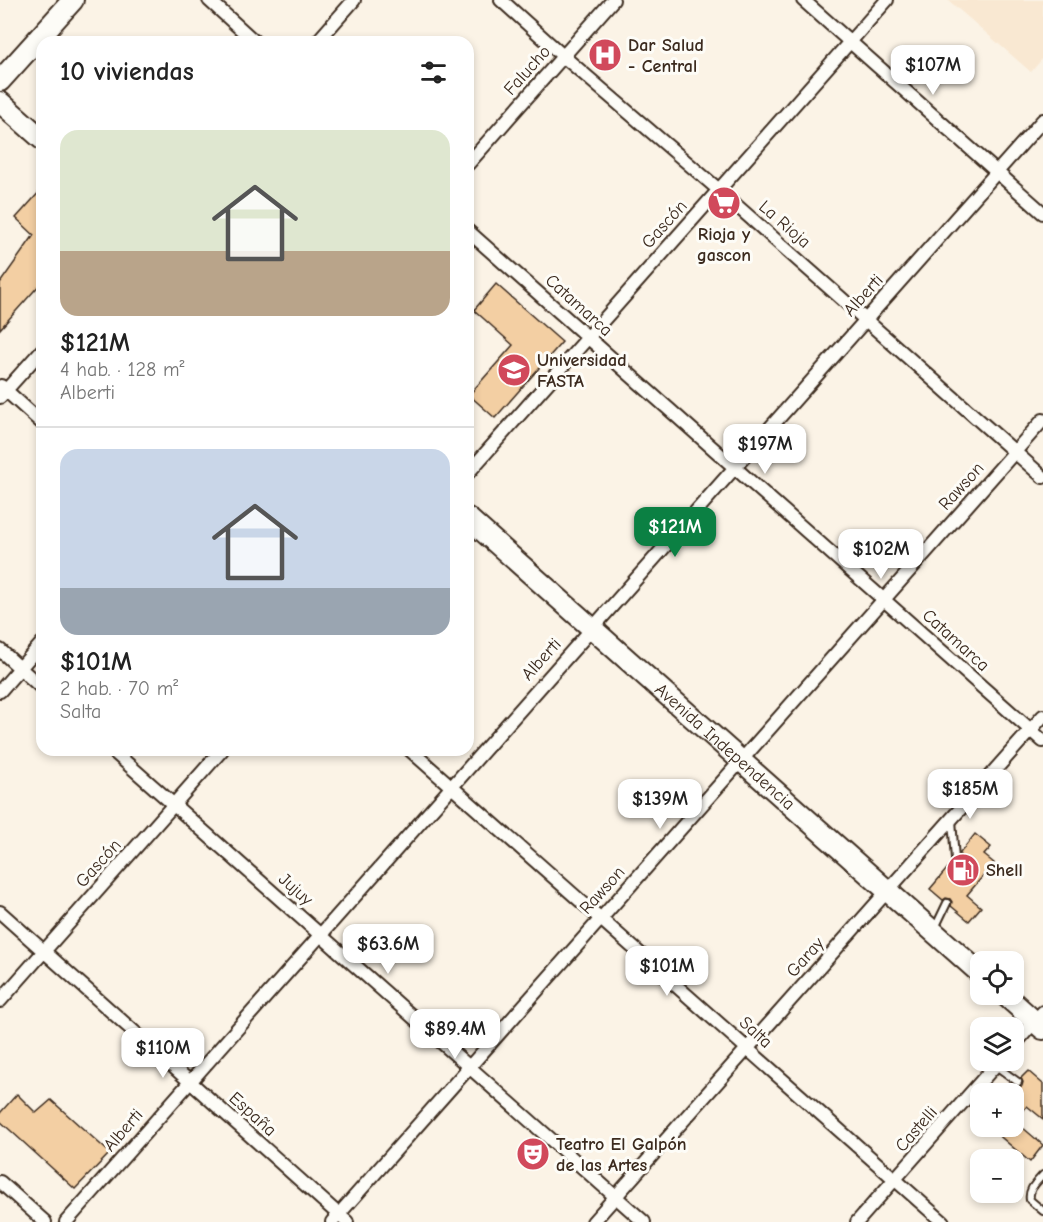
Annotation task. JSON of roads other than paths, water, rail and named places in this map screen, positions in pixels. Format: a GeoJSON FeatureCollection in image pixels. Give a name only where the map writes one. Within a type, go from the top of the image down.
{"type":"FeatureCollection","features":[{"type":"Feature","properties":{"kind":"main road"},"geometry":{"type":"LineString","coordinates":[[41,36],[73,0]]}},
{"type":"Feature","properties":{"kind":"main road"},"geometry":{"type":"LineString","coordinates":[[0,81],[36,41]]}},
{"type":"Feature","properties":{"kind":"main road"},"geometry":{"type":"LineString","coordinates":[[0,102],[36,134]]}},
{"type":"Feature","properties":{"kind":"main road","name":"Avenida Independencia"},"geometry":{"type":"LineString","coordinates":[[474,523],[970,964]]}},
{"type":"Feature","properties":{"kind":"main road"},"geometry":{"type":"LineString","coordinates":[[1019,1005],[1040,1021]]}},
{"type":"Feature","properties":{"kind":"street"},"geometry":{"type":"LineString","coordinates":[[209,0],[248,36]]}},
{"type":"Feature","properties":{"kind":"street"},"geometry":{"type":"LineString","coordinates":[[321,36],[354,0]]}},
{"type":"Feature","properties":{"kind":"street","name":"La Rioja"},"geometry":{"type":"LineString","coordinates":[[501,0],[1043,477]]}},
{"type":"Feature","properties":{"kind":"street","name":"Falucho"},"geometry":{"type":"LineString","coordinates":[[474,157],[613,0]]}},
{"type":"Feature","properties":{"kind":"street"},"geometry":{"type":"LineString","coordinates":[[803,0],[1043,213]]}},
{"type":"Feature","properties":{"kind":"street","name":"Gascón"},"geometry":{"type":"LineString","coordinates":[[474,466],[887,0]]}},
{"type":"Feature","properties":{"kind":"street","name":"Alberti"},"geometry":{"type":"LineString","coordinates":[[66,1222],[1043,120]]}},
{"type":"Feature","properties":{"kind":"street","name":"Catamarca"},"geometry":{"type":"LineString","coordinates":[[474,236],[1043,741]]}},
{"type":"Feature","properties":{"kind":"street"},"geometry":{"type":"LineString","coordinates":[[36,356],[2,391],[36,418]]}},
{"type":"Feature","properties":{"kind":"street","name":"Rawson"},"geometry":{"type":"LineString","coordinates":[[339,1219],[469,1067],[1043,420]]}},
{"type":"Feature","properties":{"kind":"street"},"geometry":{"type":"LineString","coordinates":[[0,650],[36,683]]}},
{"type":"Feature","properties":{"kind":"street"},"geometry":{"type":"LineString","coordinates":[[0,691],[36,650]]}},
{"type":"Feature","properties":{"kind":"street","name":"Garay"},"geometry":{"type":"LineString","coordinates":[[593,1222],[1043,716]]}},
{"type":"Feature","properties":{"kind":"street","name":"Jujuy"},"geometry":{"type":"LineString","coordinates":[[119,756],[644,1222]]}},
{"type":"Feature","properties":{"kind":"street","name":"Gascón"},"geometry":{"type":"LineString","coordinates":[[0,1000],[217,756]]}},
{"type":"Feature","properties":{"kind":"street","name":"Salta"},"geometry":{"type":"LineString","coordinates":[[417,756],[943,1222]]}},
{"type":"Feature","properties":{"kind":"street","name":"España"},"geometry":{"type":"LineString","coordinates":[[0,912],[339,1219]]}},
{"type":"Feature","properties":{"kind":"street"},"geometry":{"type":"LineString","coordinates":[[1024,1036],[1040,1021]]}},
{"type":"Feature","properties":{"kind":"street","name":"Castelli"},"geometry":{"type":"LineString","coordinates":[[858,1222],[991,1071]]}},
{"type":"Feature","properties":{"kind":"street"},"geometry":{"type":"LineString","coordinates":[[0,1182],[45,1222]]}},
{"type":"Feature","properties":{"kind":"lane"},"geometry":{"type":"LineString","coordinates":[[952,819],[955,859]]}},
{"type":"Feature","properties":{"kind":"lane"},"geometry":{"type":"LineString","coordinates":[[933,931],[947,903]]}},
{"type":"Feature","properties":{"kind":"lane"},"geometry":{"type":"LineString","coordinates":[[1006,1071],[1018,1082]]}},
{"type":"Feature","properties":{"kind":"lane"},"geometry":{"type":"LineString","coordinates":[[1043,1175],[1030,1189],[1029,1194],[1030,1200],[1043,1211]]}},
{"type":"Feature","properties":{"kind":"place","name":"Dar Salud - Central"},"geometry":{"type":"Point","coordinates":[605,55]}},
{"type":"Feature","properties":{"kind":"place","name":"Rioja y gascon"},"geometry":{"type":"Point","coordinates":[724,203]}},
{"type":"Feature","properties":{"kind":"place","name":"Universidad FASTA"},"geometry":{"type":"Point","coordinates":[514,370]}},
{"type":"Feature","properties":{"kind":"place","name":"Shell"},"geometry":{"type":"Point","coordinates":[963,870]}},
{"type":"Feature","properties":{"kind":"place","name":"Teatro El Galpón de las Artes"},"geometry":{"type":"Point","coordinates":[533,1154]}}]}
